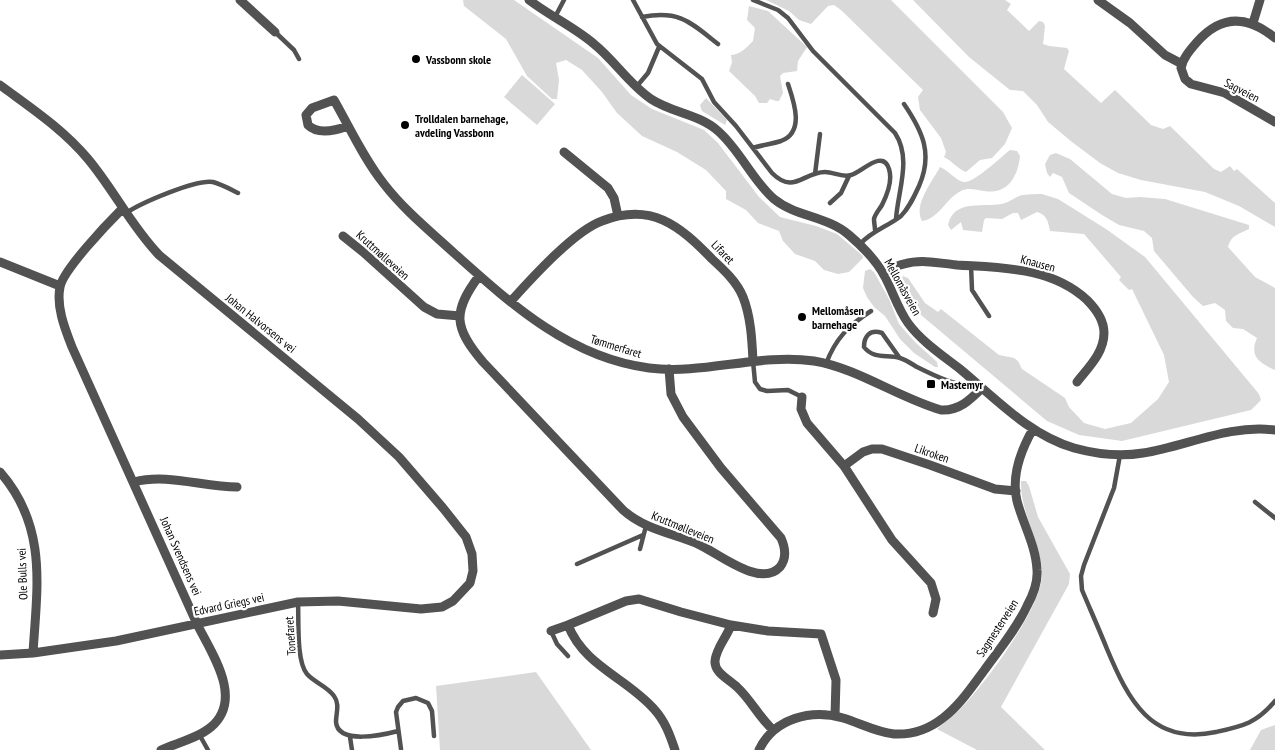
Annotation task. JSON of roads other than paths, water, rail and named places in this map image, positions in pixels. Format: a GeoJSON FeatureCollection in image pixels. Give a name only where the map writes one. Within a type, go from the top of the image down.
{"type":"FeatureCollection","features":[{"type":"Feature","properties":{"kind":"street"},"geometry":{"type":"LineString","coordinates":[[240,0],[275,32]]}},
{"type":"Feature","properties":{"kind":"street","name":"Mellomåsveien"},"geometry":{"type":"LineString","coordinates":[[529,0],[594,43],[636,87],[663,106],[694,117],[713,127],[735,149],[764,188],[781,204],[834,225],[860,244],[884,274],[899,308],[911,327],[1033,429],[1071,447],[1096,453],[1120,455],[1145,453],[1202,437],[1229,432],[1256,429],[1275,430]]}},
{"type":"Feature","properties":{"kind":"street"},"geometry":{"type":"LineString","coordinates":[[1098,0],[1130,23],[1165,55],[1182,64],[1187,54],[1216,25],[1237,22],[1253,23],[1275,38]]}},
{"type":"Feature","properties":{"kind":"street"},"geometry":{"type":"LineString","coordinates":[[1253,23],[1260,0]]}},
{"type":"Feature","properties":{"kind":"street","name":"Sagveien"},"geometry":{"type":"LineString","coordinates":[[1182,64],[1183,76],[1191,84],[1224,93],[1275,122]]}},
{"type":"Feature","properties":{"kind":"street","name":"Johan Halvorsens vei"},"geometry":{"type":"LineString","coordinates":[[0,85],[41,114],[69,139],[98,172],[149,245],[172,267],[351,413],[399,457],[466,537],[472,554],[473,571],[470,582],[461,593]]}},
{"type":"Feature","properties":{"kind":"street","name":"Tømmerfaret"},"geometry":{"type":"LineString","coordinates":[[348,126],[337,130],[313,129],[308,125],[306,115],[309,110],[334,100],[373,169],[385,186],[479,276],[554,334],[581,348],[624,363],[669,370],[796,359],[826,364],[941,410],[953,410],[965,404],[982,388]]}},
{"type":"Feature","properties":{"kind":"street"},"geometry":{"type":"LineString","coordinates":[[564,152],[610,190],[618,216]]}},
{"type":"Feature","properties":{"kind":"street"},"geometry":{"type":"LineString","coordinates":[[0,262],[60,286],[70,268],[101,231],[124,211]]}},
{"type":"Feature","properties":{"kind":"street","name":"Lifaret"},"geometry":{"type":"LineString","coordinates":[[511,301],[573,239],[592,225],[618,216],[648,215],[671,224],[693,239],[724,270],[738,288],[745,304],[754,362]]}},
{"type":"Feature","properties":{"kind":"street","name":"Kruttmølleveien"},"geometry":{"type":"LineString","coordinates":[[343,236],[424,307],[437,314],[460,316],[461,330],[465,339],[483,362],[617,504],[634,519],[646,526],[698,544],[755,573],[772,573],[779,568],[784,559],[785,550],[778,533],[727,476],[677,408],[670,389],[669,370]]}},
{"type":"Feature","properties":{"kind":"street","name":"Knausen"},"geometry":{"type":"LineString","coordinates":[[884,274],[899,265],[912,262],[1021,270],[1045,275],[1066,284],[1096,310],[1103,326],[1102,346],[1077,382]]}},
{"type":"Feature","properties":{"kind":"street"},"geometry":{"type":"LineString","coordinates":[[460,316],[466,296],[479,276]]}},
{"type":"Feature","properties":{"kind":"street","name":"Johan Svendsens vei"},"geometry":{"type":"LineString","coordinates":[[60,286],[63,323],[72,347],[214,658],[226,691],[225,705],[220,717],[211,728],[161,750]]}},
{"type":"Feature","properties":{"kind":"street"},"geometry":{"type":"LineString","coordinates":[[802,396],[801,410],[804,419],[844,466],[892,540],[931,583],[936,599],[933,613]]}},
{"type":"Feature","properties":{"kind":"street","name":"Sagmesterveien"},"geometry":{"type":"LineString","coordinates":[[759,750],[764,740],[773,730],[788,720],[799,717],[835,716],[884,732],[895,734],[915,733],[943,718],[956,706],[996,654],[1022,615],[1031,599],[1036,583],[1036,558],[1018,503],[1016,491],[1019,462],[1025,444],[1033,429]]}},
{"type":"Feature","properties":{"kind":"street","name":"Likroken"},"geometry":{"type":"LineString","coordinates":[[844,466],[863,452],[872,449],[882,450],[995,489],[1016,491]]}},
{"type":"Feature","properties":{"kind":"street","name":"Ole Bulls vei"},"geometry":{"type":"LineString","coordinates":[[0,472],[17,496],[34,537],[37,555],[37,581],[33,653]]}},
{"type":"Feature","properties":{"kind":"street"},"geometry":{"type":"LineString","coordinates":[[134,482],[142,479],[237,487]]}},
{"type":"Feature","properties":{"kind":"street","name":"Edvard Griegs vei"},"geometry":{"type":"LineString","coordinates":[[0,655],[33,653],[116,641],[298,602],[338,601],[421,609],[442,607],[453,601],[461,593]]}},
{"type":"Feature","properties":{"kind":"street"},"geometry":{"type":"LineString","coordinates":[[552,631],[635,598],[731,625],[768,631],[821,634],[836,680],[835,716]]}},
{"type":"Feature","properties":{"kind":"street"},"geometry":{"type":"LineString","coordinates":[[568,625],[575,640],[585,652],[654,708],[666,727],[675,750]]}},
{"type":"Feature","properties":{"kind":"street"},"geometry":{"type":"LineString","coordinates":[[731,625],[716,656],[716,667],[719,672],[746,696],[773,730]]}},
{"type":"Feature","properties":{"kind":"lane"},"geometry":{"type":"LineString","coordinates":[[554,18],[564,0]]}},
{"type":"Feature","properties":{"kind":"lane"},"geometry":{"type":"LineString","coordinates":[[633,0],[659,47],[699,76],[714,102],[753,148],[772,174],[782,181],[797,182],[824,172],[850,176]]}},
{"type":"Feature","properties":{"kind":"lane"},"geometry":{"type":"LineString","coordinates":[[753,0],[778,10],[788,18],[814,51],[883,119],[898,137],[902,152],[903,172],[896,219]]}},
{"type":"Feature","properties":{"kind":"lane"},"geometry":{"type":"LineString","coordinates":[[642,17],[664,14],[686,20],[694,24],[718,44]]}},
{"type":"Feature","properties":{"kind":"lane"},"geometry":{"type":"LineString","coordinates":[[275,32],[294,50],[299,58]]}},
{"type":"Feature","properties":{"kind":"lane"},"geometry":{"type":"LineString","coordinates":[[636,87],[648,73],[659,47]]}},
{"type":"Feature","properties":{"kind":"lane"},"geometry":{"type":"LineString","coordinates":[[753,148],[784,139],[794,129],[796,117],[788,84]]}},
{"type":"Feature","properties":{"kind":"lane"},"geometry":{"type":"LineString","coordinates":[[860,244],[875,230],[905,212],[921,181],[926,160],[926,148],[920,131],[904,104]]}},
{"type":"Feature","properties":{"kind":"lane"},"geometry":{"type":"LineString","coordinates":[[815,174],[820,134]]}},
{"type":"Feature","properties":{"kind":"lane"},"geometry":{"type":"LineString","coordinates":[[830,203],[841,193],[850,176],[879,160],[885,162],[889,167],[889,188],[875,216],[875,230]]}},
{"type":"Feature","properties":{"kind":"lane"},"geometry":{"type":"LineString","coordinates":[[124,211],[204,182],[214,182],[238,193]]}},
{"type":"Feature","properties":{"kind":"lane"},"geometry":{"type":"LineString","coordinates":[[970,266],[972,290],[990,316]]}},
{"type":"Feature","properties":{"kind":"lane"},"geometry":{"type":"LineString","coordinates":[[826,364],[841,334],[854,322],[871,311]]}},
{"type":"Feature","properties":{"kind":"lane"},"geometry":{"type":"LineString","coordinates":[[900,358],[882,333],[877,331],[871,332],[866,336],[864,347],[868,352],[875,355],[900,358],[950,382],[966,387],[982,388]]}},
{"type":"Feature","properties":{"kind":"lane"},"geometry":{"type":"LineString","coordinates":[[754,362],[755,382],[760,389],[767,391],[792,391],[802,396]]}},
{"type":"Feature","properties":{"kind":"lane"},"geometry":{"type":"LineString","coordinates":[[1120,455],[1114,488],[1081,576],[1082,590],[1127,693],[1142,712],[1154,722],[1169,730],[1198,734],[1229,729],[1250,723],[1259,718],[1275,701]]}},
{"type":"Feature","properties":{"kind":"lane"},"geometry":{"type":"LineString","coordinates":[[1255,502],[1275,518]]}},
{"type":"Feature","properties":{"kind":"lane"},"geometry":{"type":"LineString","coordinates":[[640,549],[646,526]]}},
{"type":"Feature","properties":{"kind":"lane"},"geometry":{"type":"LineString","coordinates":[[578,564],[643,535]]}},
{"type":"Feature","properties":{"kind":"lane","name":"Tonefaret"},"geometry":{"type":"LineString","coordinates":[[298,602],[300,652],[303,668],[308,675],[334,696],[337,704],[336,722],[338,730],[350,737],[352,750]]}},
{"type":"Feature","properties":{"kind":"lane"},"geometry":{"type":"LineString","coordinates":[[552,631],[557,644],[568,656]]}},
{"type":"Feature","properties":{"kind":"lane"},"geometry":{"type":"LineString","coordinates":[[401,749],[396,717],[398,708],[403,701],[416,698],[430,706],[433,716],[434,736]]}},
{"type":"Feature","properties":{"kind":"lane"},"geometry":{"type":"LineString","coordinates":[[350,737],[398,731]]}},
{"type":"Feature","properties":{"kind":"lane"},"geometry":{"type":"LineString","coordinates":[[199,734],[208,750]]}},
{"type":"Feature","properties":{"kind":"place","name":"Vassbonn skole"},"geometry":{"type":"Point","coordinates":[416,59]}},
{"type":"Feature","properties":{"kind":"place","name":"Trolldalen barnehage, avdeling Vassbonn"},"geometry":{"type":"Point","coordinates":[405,125]}},
{"type":"Feature","properties":{"kind":"place","name":"Mellomåsen barnehage"},"geometry":{"type":"Point","coordinates":[802,317]}},
{"type":"Feature","properties":{"kind":"place","name":"Mastemyr"},"geometry":{"type":"Point","coordinates":[931,384]}}]}
